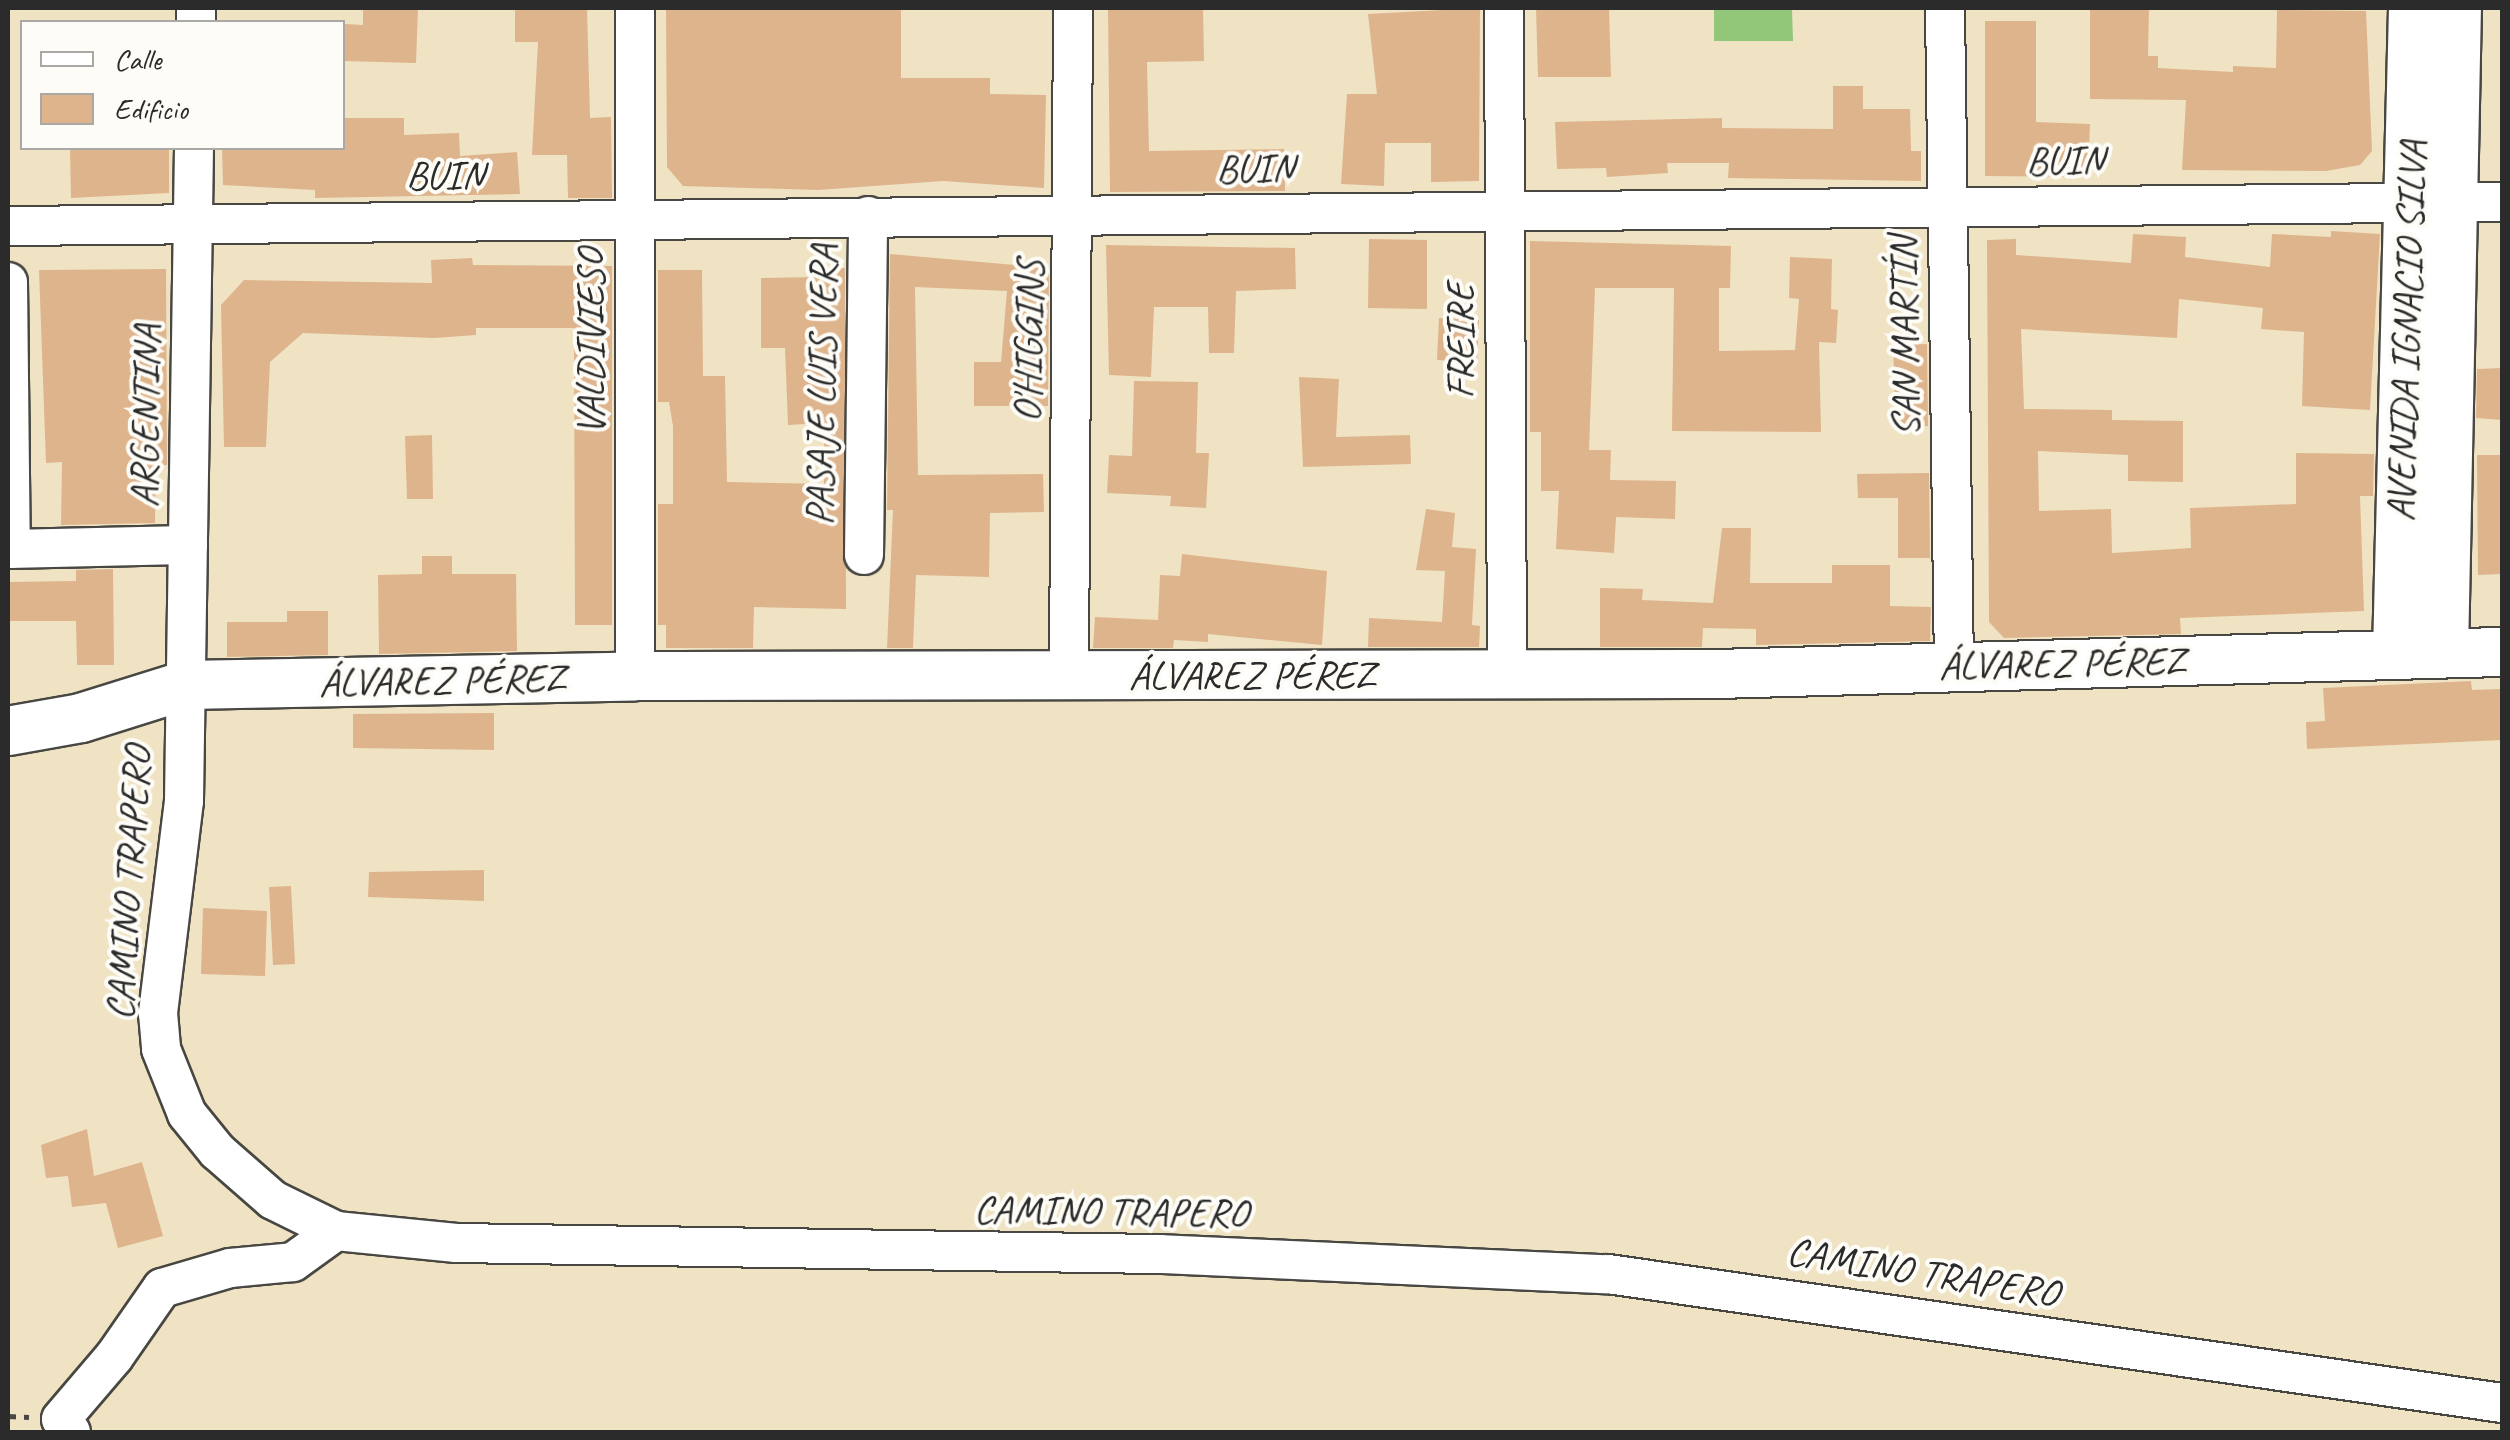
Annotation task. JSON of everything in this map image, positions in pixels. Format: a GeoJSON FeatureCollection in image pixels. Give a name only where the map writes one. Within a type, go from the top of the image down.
{"type":"FeatureCollection","features":[{"type":"Feature","properties":{"kind":"main road","name":"AVENIDA IGNACIO SILVA"},"geometry":{"type":"LineString","coordinates":[[2414,8],[2432,202],[2444,653]]}},
{"type":"Feature","properties":{"kind":"main road","name":"AVENIDA IGNACIO SILVA"},"geometry":{"type":"LineString","coordinates":[[2397,654],[2432,202],[2457,8]]}},
{"type":"Feature","properties":{"kind":"main road","name":"ÁLVAREZ PÉREZ"},"geometry":{"type":"LineString","coordinates":[[8,731],[81,718],[186,685],[635,676],[1507,674],[2502,652]]}},
{"type":"Feature","properties":{"kind":"street","name":"VALDIVIESO"},"geometry":{"type":"LineString","coordinates":[[635,8],[635,676]]}},
{"type":"Feature","properties":{"kind":"street","name":"O'HIGGINS"},"geometry":{"type":"LineString","coordinates":[[1070,676],[1073,8]]}},
{"type":"Feature","properties":{"kind":"street","name":"FREIRE"},"geometry":{"type":"LineString","coordinates":[[1504,8],[1507,674]]}},
{"type":"Feature","properties":{"kind":"street","name":"SAN MARTÍN"},"geometry":{"type":"LineString","coordinates":[[1946,8],[1954,665]]}},
{"type":"Feature","properties":{"kind":"street","name":"ARGENTINA"},"geometry":{"type":"LineString","coordinates":[[186,685],[194,150]]}},
{"type":"Feature","properties":{"kind":"street","name":"BUIN"},"geometry":{"type":"LineString","coordinates":[[8,226],[2502,202]]}},
{"type":"Feature","properties":{"kind":"street","name":"PASAJE LUIS VERA"},"geometry":{"type":"LineString","coordinates":[[864,556],[868,216]]}},
{"type":"Feature","properties":{"kind":"street"},"geometry":{"type":"LineString","coordinates":[[8,282],[9,549],[188,545]]}},
{"type":"Feature","properties":{"kind":"street","name":"CAMINO TRAPERO"},"geometry":{"type":"LineString","coordinates":[[186,685],[184,801],[158,1013],[161,1050],[188,1114],[217,1151],[273,1200],[336,1231],[456,1243],[1160,1254],[1608,1274],[2502,1403]]}},
{"type":"Feature","properties":{"kind":"street"},"geometry":{"type":"LineString","coordinates":[[71,1432],[60,1418],[114,1357],[162,1288],[230,1268],[292,1262],[336,1231]]}},
{"type":"Feature","properties":{"kind":"green space"},"geometry":{"type":"Polygon","coordinates":[[[1714,8],[1792,8],[1793,41],[1714,41],[1714,8]]]}},
{"type":"Feature","properties":{"kind":"building"},"geometry":{"type":"Polygon","coordinates":[[[363,8],[418,8],[416,63],[345,61],[345,24],[363,25],[363,8]]]}},
{"type":"Feature","properties":{"kind":"building"},"geometry":{"type":"Polygon","coordinates":[[[515,8],[587,8],[590,118],[611,117],[612,198],[568,198],[567,155],[532,155],[538,42],[515,42],[515,8]]]}},
{"type":"Feature","properties":{"kind":"building"},"geometry":{"type":"Polygon","coordinates":[[[666,8],[901,8],[901,78],[990,78],[990,94],[1046,95],[1044,188],[943,181],[818,190],[683,186],[667,167],[666,8]]]}},
{"type":"Feature","properties":{"kind":"building"},"geometry":{"type":"Polygon","coordinates":[[[1108,8],[1203,8],[1204,61],[1147,62],[1149,151],[1284,149],[1285,191],[1110,192],[1108,8]]]}},
{"type":"Feature","properties":{"kind":"building"},"geometry":{"type":"Polygon","coordinates":[[[1480,8],[1479,181],[1431,182],[1431,143],[1385,143],[1384,186],[1341,184],[1347,94],[1377,94],[1368,14],[1480,8]]]}},
{"type":"Feature","properties":{"kind":"building"},"geometry":{"type":"Polygon","coordinates":[[[1536,8],[1609,8],[1611,77],[1538,77],[1536,8]]]}},
{"type":"Feature","properties":{"kind":"building"},"geometry":{"type":"Polygon","coordinates":[[[2090,8],[2149,8],[2148,56],[2158,56],[2158,68],[2233,72],[2233,66],[2276,68],[2277,10],[2366,11],[2372,151],[2360,165],[2326,171],[2182,170],[2186,100],[2090,99],[2090,8]]]}},
{"type":"Feature","properties":{"kind":"building"},"geometry":{"type":"Polygon","coordinates":[[[1985,21],[2036,21],[2036,122],[2090,124],[2088,177],[1985,176],[1985,21]]]}},
{"type":"Feature","properties":{"kind":"building"},"geometry":{"type":"Polygon","coordinates":[[[1833,86],[1863,86],[1863,109],[1910,109],[1911,151],[1921,151],[1921,181],[1728,178],[1729,163],[1667,163],[1668,173],[1607,177],[1606,168],[1557,169],[1555,122],[1722,118],[1722,128],[1833,129],[1833,86]]]}},
{"type":"Feature","properties":{"kind":"building"},"geometry":{"type":"Polygon","coordinates":[[[345,118],[404,118],[404,135],[459,133],[460,156],[517,152],[520,194],[315,198],[315,190],[223,185],[222,150],[345,150],[345,118]]]}},
{"type":"Feature","properties":{"kind":"building"},"geometry":{"type":"Polygon","coordinates":[[[70,150],[169,150],[169,193],[71,198],[70,150]]]}},
{"type":"Feature","properties":{"kind":"building"},"geometry":{"type":"Polygon","coordinates":[[[2331,231],[2380,234],[2370,410],[2302,406],[2304,332],[2261,329],[2263,308],[2179,299],[2177,338],[2021,329],[2024,409],[2112,410],[2112,420],[2183,421],[2183,482],[2128,481],[2128,455],[2038,451],[2039,511],[2111,509],[2112,553],[2191,548],[2190,508],[2296,504],[2296,453],[2374,454],[2373,496],[2360,496],[2364,611],[2180,618],[2181,634],[2004,638],[1989,622],[1987,240],[2016,239],[2016,255],[2131,263],[2133,234],[2186,237],[2185,257],[2270,267],[2272,234],[2331,237],[2331,231]]]}},
{"type":"Feature","properties":{"kind":"building"},"geometry":{"type":"Polygon","coordinates":[[[1369,239],[1427,240],[1427,309],[1368,308],[1369,239]]]}},
{"type":"Feature","properties":{"kind":"building"},"geometry":{"type":"Polygon","coordinates":[[[1530,241],[1731,246],[1730,288],[1719,288],[1719,351],[1795,350],[1799,299],[1789,298],[1790,257],[1832,259],[1831,309],[1838,310],[1836,343],[1819,342],[1821,432],[1672,431],[1674,288],[1595,288],[1589,450],[1611,450],[1610,480],[1676,481],[1675,519],[1616,517],[1614,553],[1556,549],[1559,491],[1541,491],[1541,432],[1530,432],[1530,241]]]}},
{"type":"Feature","properties":{"kind":"building"},"geometry":{"type":"Polygon","coordinates":[[[1106,245],[1295,248],[1296,289],[1236,291],[1234,353],[1209,353],[1208,307],[1154,307],[1151,377],[1109,375],[1106,245]]]}},
{"type":"Feature","properties":{"kind":"building"},"geometry":{"type":"Polygon","coordinates":[[[890,254],[1049,268],[1048,406],[974,406],[974,362],[1001,362],[1007,291],[915,287],[918,475],[1043,474],[1044,512],[990,513],[989,577],[916,575],[913,648],[887,648],[893,510],[887,510],[890,254]]]}},
{"type":"Feature","properties":{"kind":"building"},"geometry":{"type":"Polygon","coordinates":[[[472,258],[473,265],[612,266],[612,625],[575,625],[574,328],[476,328],[476,335],[435,338],[303,333],[270,362],[266,447],[224,447],[221,305],[244,280],[432,283],[431,260],[472,258]]]}},
{"type":"Feature","properties":{"kind":"building"},"geometry":{"type":"Polygon","coordinates":[[[816,267],[845,268],[846,609],[754,607],[753,648],[666,648],[666,625],[658,625],[658,504],[673,504],[673,426],[669,402],[658,402],[658,270],[702,270],[703,376],[725,376],[727,482],[824,484],[824,423],[788,425],[785,348],[761,348],[761,278],[816,277],[816,267]]]}},
{"type":"Feature","properties":{"kind":"building"},"geometry":{"type":"Polygon","coordinates":[[[166,269],[167,465],[156,466],[155,523],[61,525],[62,462],[46,463],[39,270],[166,269]]]}},
{"type":"Feature","properties":{"kind":"building"},"geometry":{"type":"Polygon","coordinates":[[[1439,318],[1479,320],[1477,362],[1437,360],[1439,318]]]}},
{"type":"Feature","properties":{"kind":"building"},"geometry":{"type":"Polygon","coordinates":[[[1927,344],[1928,426],[1896,427],[1893,345],[1927,344]]]}},
{"type":"Feature","properties":{"kind":"building"},"geometry":{"type":"Polygon","coordinates":[[[2502,368],[2502,420],[2476,418],[2477,369],[2502,368]]]}},
{"type":"Feature","properties":{"kind":"building"},"geometry":{"type":"Polygon","coordinates":[[[1299,377],[1339,379],[1336,437],[1410,435],[1411,464],[1303,467],[1299,377]]]}},
{"type":"Feature","properties":{"kind":"building"},"geometry":{"type":"Polygon","coordinates":[[[1134,381],[1198,382],[1196,453],[1209,453],[1206,508],[1170,506],[1171,496],[1107,493],[1109,455],[1132,456],[1134,381]]]}},
{"type":"Feature","properties":{"kind":"building"},"geometry":{"type":"Polygon","coordinates":[[[432,435],[433,499],[407,499],[405,436],[432,435]]]}},
{"type":"Feature","properties":{"kind":"building"},"geometry":{"type":"Polygon","coordinates":[[[2477,455],[2502,455],[2502,574],[2478,575],[2477,455]]]}},
{"type":"Feature","properties":{"kind":"building"},"geometry":{"type":"Polygon","coordinates":[[[1929,473],[1930,558],[1898,558],[1898,498],[1858,498],[1857,474],[1929,473]]]}},
{"type":"Feature","properties":{"kind":"building"},"geometry":{"type":"Polygon","coordinates":[[[1426,509],[1455,513],[1452,547],[1476,549],[1472,625],[1480,626],[1479,647],[1368,647],[1369,618],[1442,622],[1445,571],[1416,570],[1426,509]]]}},
{"type":"Feature","properties":{"kind":"building"},"geometry":{"type":"Polygon","coordinates":[[[1722,528],[1751,528],[1750,583],[1832,583],[1832,565],[1890,565],[1890,606],[1931,607],[1930,641],[1756,645],[1756,629],[1703,628],[1702,647],[1600,647],[1600,588],[1643,589],[1642,600],[1713,603],[1722,528]]]}},
{"type":"Feature","properties":{"kind":"building"},"geometry":{"type":"Polygon","coordinates":[[[1182,554],[1327,571],[1322,645],[1208,634],[1208,642],[1174,640],[1173,648],[1093,648],[1095,617],[1158,620],[1160,575],[1180,576],[1182,554]]]}},
{"type":"Feature","properties":{"kind":"building"},"geometry":{"type":"Polygon","coordinates":[[[422,556],[452,556],[452,574],[516,574],[517,651],[379,654],[378,575],[422,574],[422,556]]]}},
{"type":"Feature","properties":{"kind":"building"},"geometry":{"type":"Polygon","coordinates":[[[113,569],[114,665],[77,665],[76,621],[8,621],[8,582],[76,581],[76,570],[113,569]]]}},
{"type":"Feature","properties":{"kind":"building"},"geometry":{"type":"Polygon","coordinates":[[[287,611],[328,611],[328,655],[227,657],[227,622],[287,622],[287,611]]]}},
{"type":"Feature","properties":{"kind":"building"},"geometry":{"type":"Polygon","coordinates":[[[2471,681],[2472,690],[2502,689],[2502,740],[2307,749],[2306,722],[2325,721],[2323,688],[2471,681]]]}},
{"type":"Feature","properties":{"kind":"building"},"geometry":{"type":"Polygon","coordinates":[[[494,713],[494,750],[353,748],[353,714],[494,713]]]}},
{"type":"Feature","properties":{"kind":"building"},"geometry":{"type":"Polygon","coordinates":[[[484,870],[484,901],[368,897],[369,872],[484,870]]]}},
{"type":"Feature","properties":{"kind":"building"},"geometry":{"type":"Polygon","coordinates":[[[291,886],[295,964],[273,965],[269,887],[291,886]]]}},
{"type":"Feature","properties":{"kind":"building"},"geometry":{"type":"Polygon","coordinates":[[[203,908],[267,911],[265,976],[201,974],[203,908]]]}},
{"type":"Feature","properties":{"kind":"building"},"geometry":{"type":"Polygon","coordinates":[[[87,1129],[94,1176],[142,1162],[163,1236],[118,1248],[106,1203],[72,1207],[68,1176],[46,1178],[41,1145],[87,1129]]]}}]}
